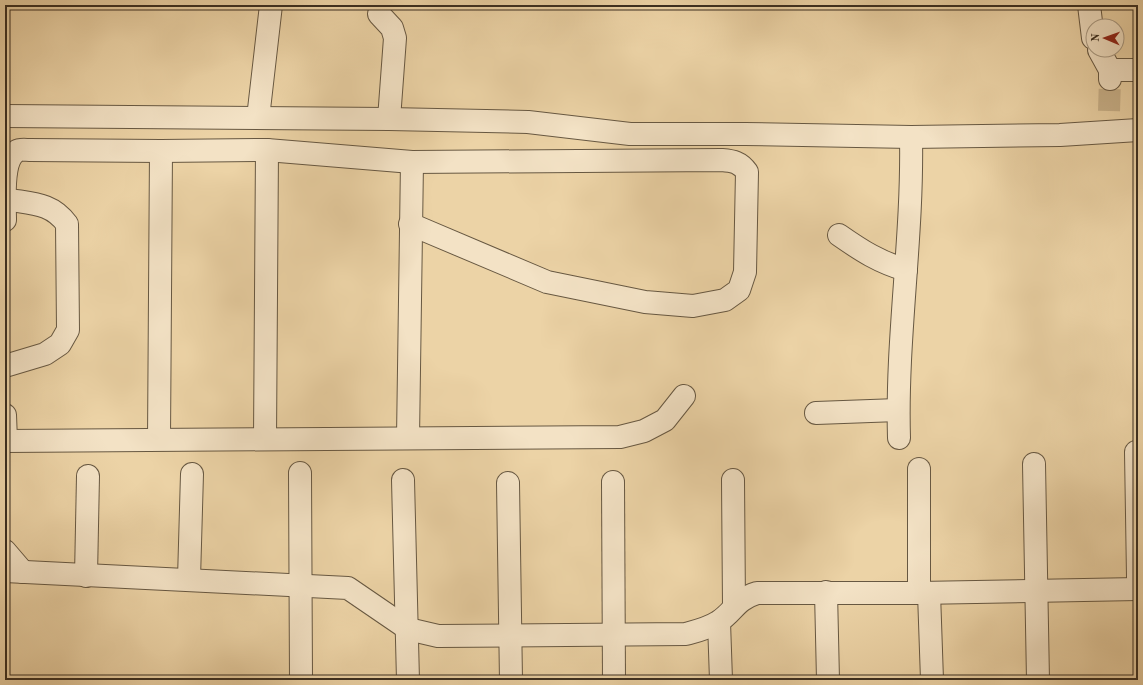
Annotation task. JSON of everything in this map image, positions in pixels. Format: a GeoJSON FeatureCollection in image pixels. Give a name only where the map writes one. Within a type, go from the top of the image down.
{"type":"FeatureCollection","features":[{"type":"Feature","properties":{"kind":"street"},"geometry":{"type":"LineString","coordinates":[[258,118],[271,5]]}},
{"type":"Feature","properties":{"kind":"street"},"geometry":{"type":"LineString","coordinates":[[1089,5],[1091,18]]}},
{"type":"Feature","properties":{"kind":"street"},"geometry":{"type":"LineString","coordinates":[[379,14],[392,28],[395,38],[389,119]]}},
{"type":"Feature","properties":{"kind":"street"},"geometry":{"type":"LineString","coordinates":[[1103,58],[1110,75],[1138,70]]}},
{"type":"Feature","properties":{"kind":"street"},"geometry":{"type":"LineString","coordinates":[[5,116],[389,119],[528,122],[630,134],[746,134],[911,137],[1060,135],[1110,121],[1138,130]]}},
{"type":"Feature","properties":{"kind":"street"},"geometry":{"type":"LineString","coordinates":[[900,438],[898,410],[912,179],[911,137]]}},
{"type":"Feature","properties":{"kind":"street"},"geometry":{"type":"LineString","coordinates":[[265,438],[268,150]]}},
{"type":"Feature","properties":{"kind":"street"},"geometry":{"type":"LineString","coordinates":[[5,220],[7,168],[11,157],[18,151],[268,150],[412,162],[714,160],[735,161],[743,166],[747,172],[745,272],[739,290],[725,300],[693,306],[645,302],[547,282],[410,224]]}},
{"type":"Feature","properties":{"kind":"street"},"geometry":{"type":"LineString","coordinates":[[159,439],[161,151]]}},
{"type":"Feature","properties":{"kind":"street"},"geometry":{"type":"LineString","coordinates":[[408,438],[412,162]]}},
{"type":"Feature","properties":{"kind":"street"},"geometry":{"type":"LineString","coordinates":[[5,199],[46,206],[59,213],[67,224],[68,330],[60,344],[45,354],[5,366]]}},
{"type":"Feature","properties":{"kind":"street"},"geometry":{"type":"LineString","coordinates":[[839,235],[884,264],[906,270]]}},
{"type":"Feature","properties":{"kind":"street"},"geometry":{"type":"LineString","coordinates":[[5,414],[5,441],[265,438],[620,437],[644,431],[665,420],[684,396]]}},
{"type":"Feature","properties":{"kind":"street"},"geometry":{"type":"LineString","coordinates":[[816,413],[898,410]]}},
{"type":"Feature","properties":{"kind":"street"},"geometry":{"type":"LineString","coordinates":[[1136,452],[1138,577]]}},
{"type":"Feature","properties":{"kind":"street"},"geometry":{"type":"LineString","coordinates":[[1034,464],[1038,680]]}},
{"type":"Feature","properties":{"kind":"street"},"geometry":{"type":"LineString","coordinates":[[920,469],[924,593],[932,680]]}},
{"type":"Feature","properties":{"kind":"street"},"geometry":{"type":"LineString","coordinates":[[189,579],[192,474]]}},
{"type":"Feature","properties":{"kind":"street"},"geometry":{"type":"LineString","coordinates":[[300,474],[299,584],[301,680]]}},
{"type":"Feature","properties":{"kind":"street"},"geometry":{"type":"LineString","coordinates":[[86,576],[88,476]]}},
{"type":"Feature","properties":{"kind":"street"},"geometry":{"type":"LineString","coordinates":[[403,480],[408,629],[408,680]]}},
{"type":"Feature","properties":{"kind":"street"},"geometry":{"type":"LineString","coordinates":[[733,480],[734,606]]}},
{"type":"Feature","properties":{"kind":"street"},"geometry":{"type":"LineString","coordinates":[[613,482],[614,680]]}},
{"type":"Feature","properties":{"kind":"street"},"geometry":{"type":"LineString","coordinates":[[508,483],[511,680]]}},
{"type":"Feature","properties":{"kind":"street"},"geometry":{"type":"LineString","coordinates":[[5,551],[14,572],[299,584],[348,588],[408,629],[438,636],[686,634],[719,622],[734,606],[747,596],[757,593],[924,593],[1138,589]]}},
{"type":"Feature","properties":{"kind":"street"},"geometry":{"type":"LineString","coordinates":[[826,592],[828,680]]}},
{"type":"Feature","properties":{"kind":"street"},"geometry":{"type":"LineString","coordinates":[[719,622],[721,680]]}},
{"type":"Feature","properties":{"kind":"tunnel"},"geometry":{"type":"LineString","coordinates":[[1109,111],[1110,79]]}}]}
